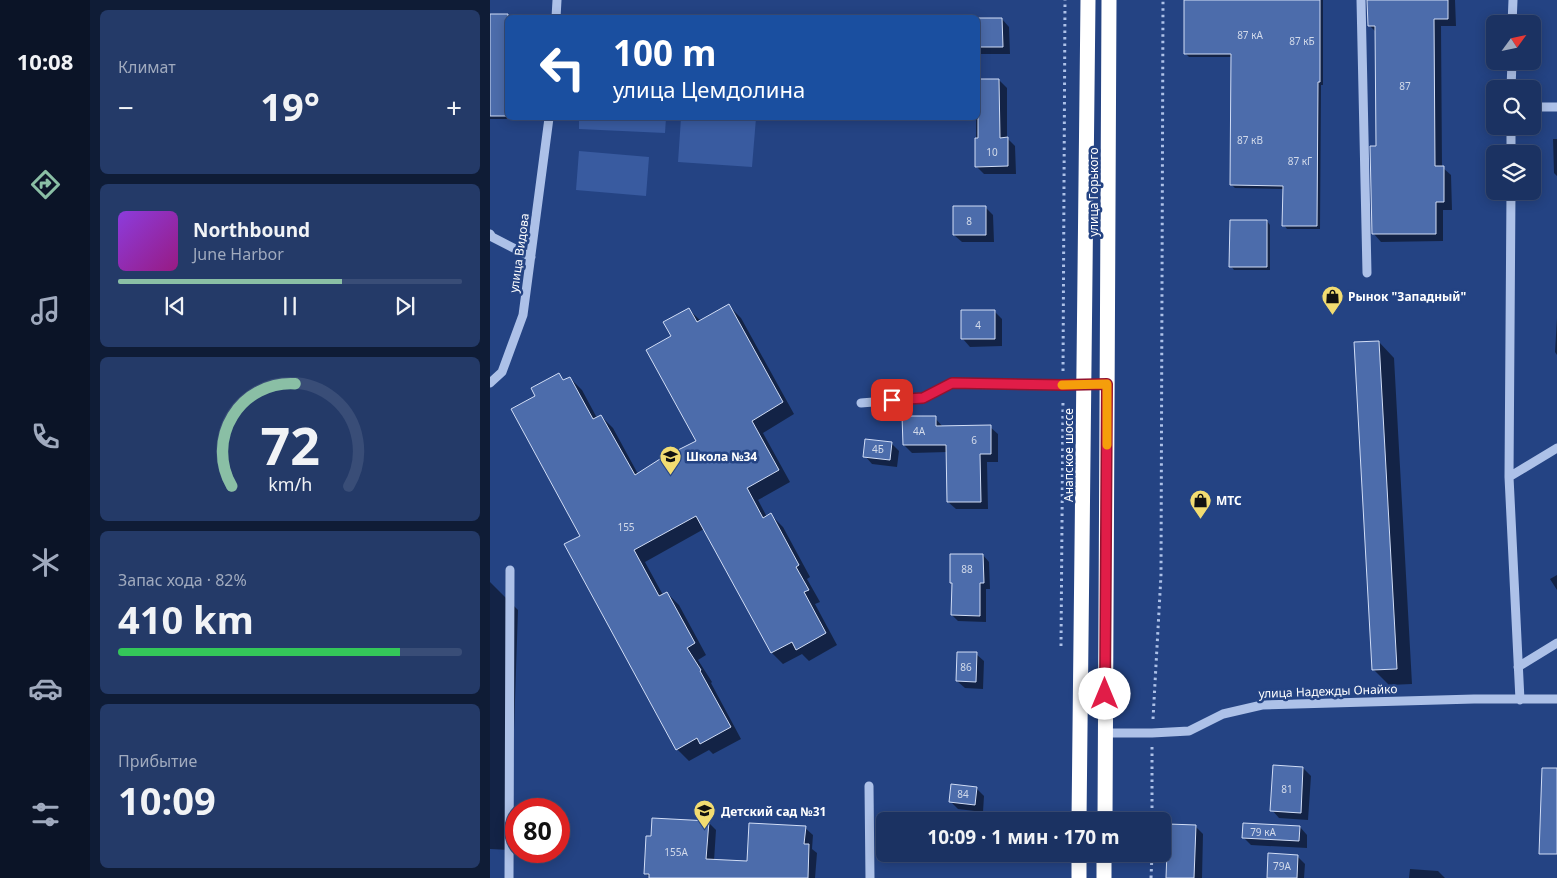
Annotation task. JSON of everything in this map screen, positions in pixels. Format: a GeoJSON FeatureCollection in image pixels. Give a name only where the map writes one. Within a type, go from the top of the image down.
{"type":"FeatureCollection","features":[{"type":"Feature","properties":{"kind":"highway","name":"Анапское шоссе"},"geometry":{"type":"LineString","coordinates":[[1079,812],[1088,0]]}},
{"type":"Feature","properties":{"kind":"highway","name":"улица Горького"},"geometry":{"type":"LineString","coordinates":[[1107,384],[1109,0]]}},
{"type":"Feature","properties":{"kind":"highway"},"geometry":{"type":"LineString","coordinates":[[1105,812],[1107,384]]}},
{"type":"Feature","properties":{"kind":"highway"},"geometry":{"type":"LineString","coordinates":[[1079,862],[1079,878]]}},
{"type":"Feature","properties":{"kind":"highway"},"geometry":{"type":"LineString","coordinates":[[1104,862],[1104,878]]}},
{"type":"Feature","properties":{"kind":"street"},"geometry":{"type":"LineString","coordinates":[[556,15],[557,0]]}},
{"type":"Feature","properties":{"kind":"street"},"geometry":{"type":"LineString","coordinates":[[1361,0],[1367,273]]}},
{"type":"Feature","properties":{"kind":"street"},"geometry":{"type":"LineString","coordinates":[[1512,15],[1513,0]]}},
{"type":"Feature","properties":{"kind":"street"},"geometry":{"type":"LineString","coordinates":[[1541,107],[1557,106]]}},
{"type":"Feature","properties":{"kind":"street","name":"улица Видова"},"geometry":{"type":"LineString","coordinates":[[490,383],[502,372],[523,315],[549,120]]}},
{"type":"Feature","properties":{"kind":"street"},"geometry":{"type":"LineString","coordinates":[[1511,200],[1509,477],[1520,700]]}},
{"type":"Feature","properties":{"kind":"street"},"geometry":{"type":"LineString","coordinates":[[490,234],[492,237],[531,257]]}},
{"type":"Feature","properties":{"kind":"street"},"geometry":{"type":"LineString","coordinates":[[860,403],[923,398],[952,383],[1107,384]]}},
{"type":"Feature","properties":{"kind":"street"},"geometry":{"type":"LineString","coordinates":[[1509,477],[1557,448]]}},
{"type":"Feature","properties":{"kind":"street"},"geometry":{"type":"LineString","coordinates":[[510,570],[510,878]]}},
{"type":"Feature","properties":{"kind":"street"},"geometry":{"type":"LineString","coordinates":[[1518,667],[1557,642]]}},
{"type":"Feature","properties":{"kind":"street","name":"улица Надежды Онайко"},"geometry":{"type":"LineString","coordinates":[[1105,733],[1189,731],[1223,714],[1262,705],[1557,699]]}},
{"type":"Feature","properties":{"kind":"street"},"geometry":{"type":"LineString","coordinates":[[869,786],[870,878]]}},
{"type":"Feature","properties":{"kind":"path"},"geometry":{"type":"LineString","coordinates":[[1061,653],[1065,0]]}},
{"type":"Feature","properties":{"kind":"path"},"geometry":{"type":"LineString","coordinates":[[1152,812],[1152,733],[1161,575],[1163,0]]}},
{"type":"Feature","properties":{"kind":"path"},"geometry":{"type":"LineString","coordinates":[[1152,862],[1152,878]]}},
{"type":"Feature","properties":{"kind":"shaded area"},"geometry":{"type":"Polygon","coordinates":[[[579,120],[666,120],[665,133],[579,129],[579,120]]]}},
{"type":"Feature","properties":{"kind":"shaded area"},"geometry":{"type":"Polygon","coordinates":[[[681,120],[756,120],[752,167],[678,162],[681,120]]]}},
{"type":"Feature","properties":{"kind":"shaded area"},"geometry":{"type":"Polygon","coordinates":[[[579,151],[649,157],[646,196],[576,190],[579,151]]]}},
{"type":"Feature","properties":{"kind":"building"},"geometry":{"type":"Polygon","coordinates":[[[1184,0],[1320,0],[1317,226],[1282,226],[1283,186],[1230,185],[1231,54],[1184,54],[1184,0]]]}},
{"type":"Feature","properties":{"kind":"building"},"geometry":{"type":"Polygon","coordinates":[[[1367,0],[1448,0],[1448,19],[1434,19],[1435,166],[1444,166],[1444,202],[1436,202],[1436,234],[1372,234],[1370,146],[1376,146],[1375,26],[1368,26],[1367,0]]]}},
{"type":"Feature","properties":{"kind":"building"},"geometry":{"type":"Polygon","coordinates":[[[490,14],[508,14],[505,15],[505,116],[490,116],[490,14]]]}},
{"type":"Feature","properties":{"kind":"building"},"geometry":{"type":"Polygon","coordinates":[[[980,18],[1002,18],[1003,47],[980,47],[980,18]]]}},
{"type":"Feature","properties":{"kind":"building"},"geometry":{"type":"Polygon","coordinates":[[[980,79],[999,79],[1000,138],[1008,137],[1008,166],[975,167],[975,138],[978,138],[980,79]]]}},
{"type":"Feature","properties":{"kind":"building"},"geometry":{"type":"Polygon","coordinates":[[[953,206],[986,206],[986,235],[953,235],[953,206]]]}},
{"type":"Feature","properties":{"kind":"building"},"geometry":{"type":"Polygon","coordinates":[[[1230,220],[1267,220],[1267,267],[1229,267],[1230,220]]]}},
{"type":"Feature","properties":{"kind":"building"},"geometry":{"type":"Polygon","coordinates":[[[729,304],[783,402],[752,421],[779,470],[747,488],[763,518],[771,513],[799,565],[796,567],[809,590],[804,592],[826,633],[796,650],[792,642],[771,653],[696,516],[634,550],[659,596],[667,592],[695,643],[687,648],[701,670],[731,727],[700,744],[697,738],[676,750],[564,544],[580,536],[511,409],[535,396],[531,388],[559,373],[563,380],[570,377],[593,419],[601,415],[635,475],[660,459],[696,441],[646,350],[671,336],[663,322],[689,308],[697,322],[729,304]]]}},
{"type":"Feature","properties":{"kind":"building"},"geometry":{"type":"Polygon","coordinates":[[[961,310],[995,310],[995,339],[961,339],[961,310]]]}},
{"type":"Feature","properties":{"kind":"building"},"geometry":{"type":"Polygon","coordinates":[[[1379,341],[1397,669],[1372,670],[1354,342],[1379,341]]]}},
{"type":"Feature","properties":{"kind":"building"},"geometry":{"type":"Polygon","coordinates":[[[902,416],[936,416],[936,426],[991,425],[991,454],[980,454],[981,502],[947,502],[946,445],[903,445],[902,416]]]}},
{"type":"Feature","properties":{"kind":"building"},"geometry":{"type":"Polygon","coordinates":[[[865,439],[892,442],[890,460],[863,457],[865,439]]]}},
{"type":"Feature","properties":{"kind":"building"},"geometry":{"type":"Polygon","coordinates":[[[950,554],[983,554],[984,583],[980,583],[980,616],[951,615],[952,583],[950,583],[950,554]]]}},
{"type":"Feature","properties":{"kind":"building"},"geometry":{"type":"Polygon","coordinates":[[[957,652],[977,652],[976,682],[956,681],[957,652]]]}},
{"type":"Feature","properties":{"kind":"building"},"geometry":{"type":"Polygon","coordinates":[[[1273,765],[1303,767],[1301,813],[1270,811],[1273,765]]]}},
{"type":"Feature","properties":{"kind":"building"},"geometry":{"type":"Polygon","coordinates":[[[1542,768],[1557,768],[1557,854],[1539,854],[1542,768]]]}},
{"type":"Feature","properties":{"kind":"building"},"geometry":{"type":"Polygon","coordinates":[[[951,784],[977,787],[975,805],[949,802],[951,784]]]}},
{"type":"Feature","properties":{"kind":"building"},"geometry":{"type":"Polygon","coordinates":[[[652,818],[709,821],[706,859],[747,861],[749,823],[806,826],[804,844],[809,844],[808,878],[649,878],[649,874],[644,874],[646,836],[651,836],[652,818]]]}},
{"type":"Feature","properties":{"kind":"building"},"geometry":{"type":"Polygon","coordinates":[[[1243,823],[1300,826],[1299,841],[1242,838],[1243,823]]]}},
{"type":"Feature","properties":{"kind":"building"},"geometry":{"type":"Polygon","coordinates":[[[1171,824],[1196,825],[1194,878],[1166,878],[1167,862],[1171,862],[1171,824]]]}},
{"type":"Feature","properties":{"kind":"building"},"geometry":{"type":"Polygon","coordinates":[[[1268,853],[1298,855],[1297,878],[1267,878],[1268,853]]]}},
{"type":"Feature","properties":{"kind":"slow traffic"},"geometry":{"type":"LineString","coordinates":[[1062,385],[1107,384],[1107,445]]}},
{"type":"Feature","properties":{"kind":"place","name":"Рынок \"Западный\""},"geometry":{"type":"Point","coordinates":[1332,315]}},
{"type":"Feature","properties":{"kind":"place","name":"Школа №34"},"geometry":{"type":"Point","coordinates":[670,475]}},
{"type":"Feature","properties":{"kind":"place","name":"МТС"},"geometry":{"type":"Point","coordinates":[1200,519]}},
{"type":"Feature","properties":{"kind":"place","name":"Детский сад №31"},"geometry":{"type":"Point","coordinates":[705,830]}},
{"type":"Feature","properties":{"kind":"route"},"geometry":{"type":"LineString","coordinates":[[892,400],[923,398],[952,383],[1107,384],[1105,694]]}}]}
